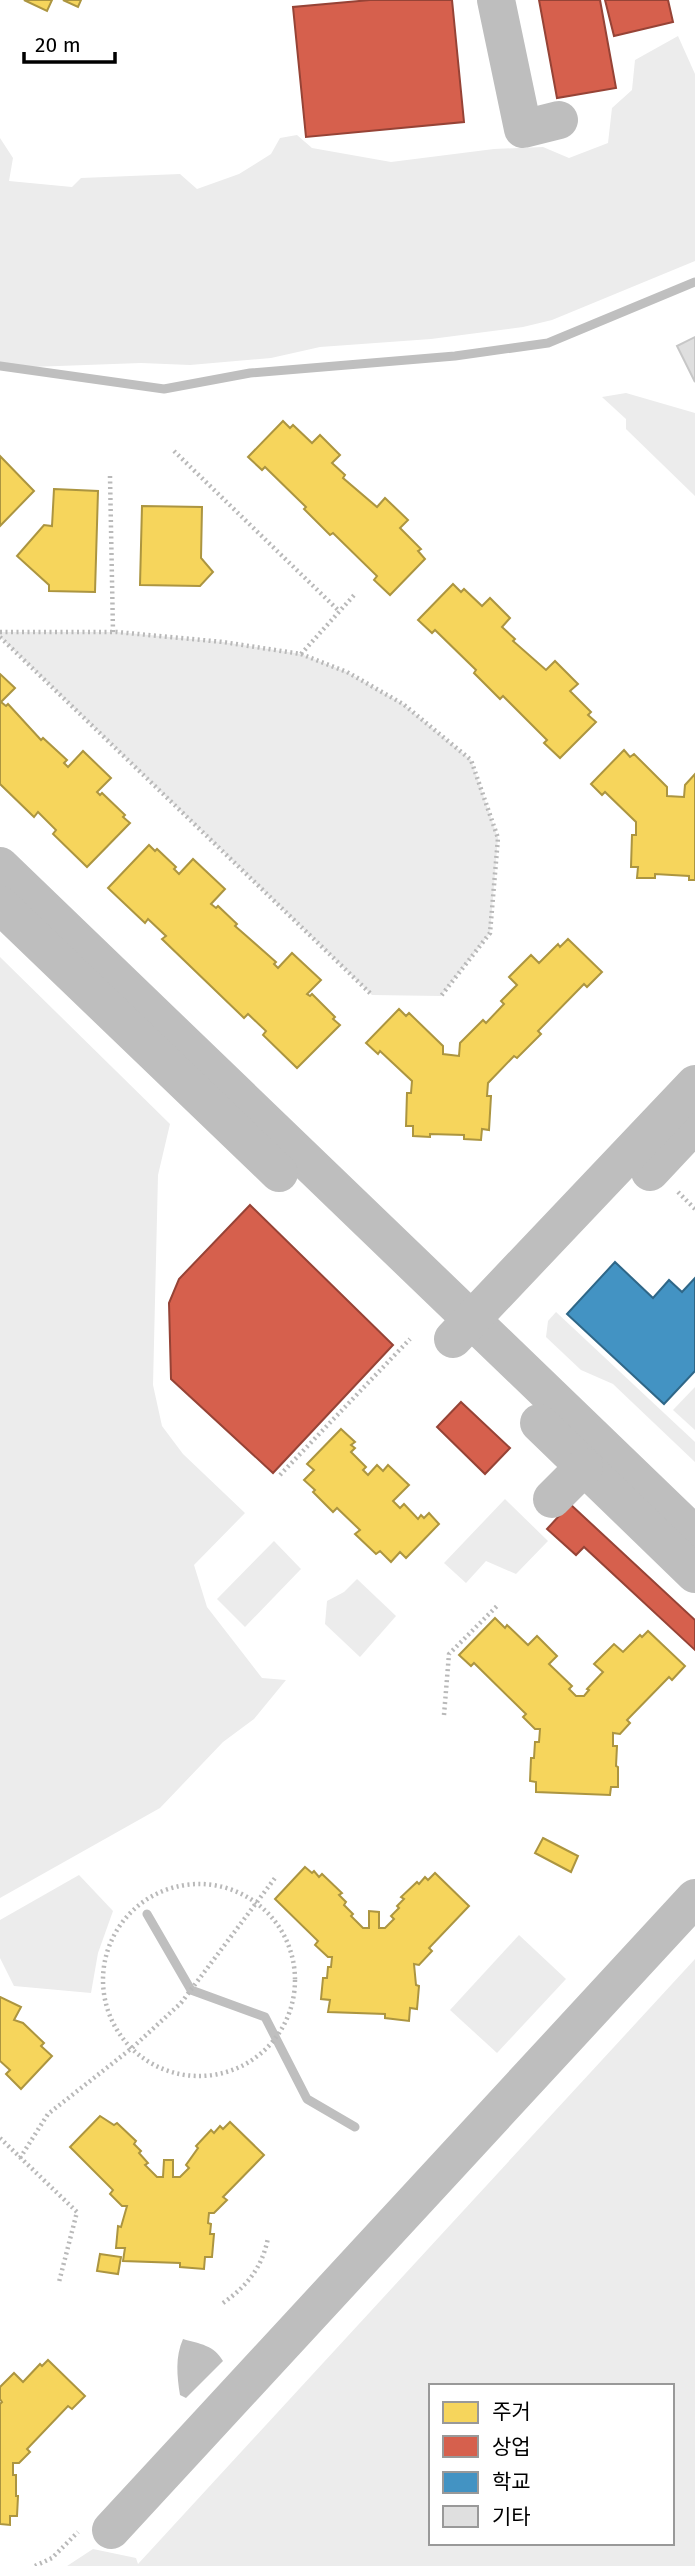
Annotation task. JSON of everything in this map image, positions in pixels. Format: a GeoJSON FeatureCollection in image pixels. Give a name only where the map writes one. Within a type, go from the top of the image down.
{"type":"FeatureCollection","features":[{"type":"Feature","properties":{"kind":"street"},"geometry":{"type":"LineString","coordinates":[[496,0],[523,129],[559,120]]}},
{"type":"Feature","properties":{"kind":"street"},"geometry":{"type":"LineString","coordinates":[[0,866],[472,1340],[584,1467],[695,1574]]}},
{"type":"Feature","properties":{"kind":"street"},"geometry":{"type":"LineString","coordinates":[[0,905],[472,1340],[556,1403],[695,1535]]}},
{"type":"Feature","properties":{"kind":"street"},"geometry":{"type":"LineString","coordinates":[[472,1340],[695,1084]]}},
{"type":"Feature","properties":{"kind":"street"},"geometry":{"type":"LineString","coordinates":[[472,1340],[695,1124]]}},
{"type":"Feature","properties":{"kind":"street"},"geometry":{"type":"LineString","coordinates":[[556,1403],[596,1414],[695,1508]]}},
{"type":"Feature","properties":{"kind":"street"},"geometry":{"type":"LineString","coordinates":[[552,1499],[584,1467]]}},
{"type":"Feature","properties":{"kind":"street"},"geometry":{"type":"LineString","coordinates":[[98,2527],[695,1898]]}},
{"type":"Feature","properties":{"kind":"path"},"geometry":{"type":"LineString","coordinates":[[174,451],[339,611]]}},
{"type":"Feature","properties":{"kind":"path"},"geometry":{"type":"LineString","coordinates":[[110,476],[113,632]]}},
{"type":"Feature","properties":{"kind":"path"},"geometry":{"type":"LineString","coordinates":[[301,654],[356,593]]}},
{"type":"Feature","properties":{"kind":"path"},"geometry":{"type":"LineString","coordinates":[[0,634],[113,632],[223,642],[301,654],[347,672],[403,704],[471,760],[498,838],[490,933],[441,996]]}},
{"type":"Feature","properties":{"kind":"path"},"geometry":{"type":"LineString","coordinates":[[0,634],[372,995]]}},
{"type":"Feature","properties":{"kind":"path"},"geometry":{"type":"LineString","coordinates":[[280,1475],[410,1339]]}},
{"type":"Feature","properties":{"kind":"path"},"geometry":{"type":"LineString","coordinates":[[444,1715],[449,1654],[498,1605]]}},
{"type":"Feature","properties":{"kind":"path"},"geometry":{"type":"LineString","coordinates":[[20,2158],[48,2114],[132,2048],[183,2000],[275,1878]]}},
{"type":"Feature","properties":{"kind":"path"},"geometry":{"type":"LineString","coordinates":[[197,1883],[228,1887],[256,1902],[279,1925],[293,1955],[296,1987],[288,2019],[283,2027],[270,2046],[244,2066],[213,2076],[180,2075],[150,2064],[125,2042],[109,2016],[102,1985],[105,1954],[118,1926],[139,1903],[166,1889],[197,1883]]}},
{"type":"Feature","properties":{"kind":"path"},"geometry":{"type":"LineString","coordinates":[[0,2138],[77,2212],[59,2282]]}},
{"type":"Feature","properties":{"kind":"path"},"geometry":{"type":"LineString","coordinates":[[223,2303],[250,2280],[260,2266],[268,2238]]}},
{"type":"Feature","properties":{"kind":"path"},"geometry":{"type":"LineString","coordinates":[[35,2566],[52,2558],[98,2527]]}},
{"type":"Feature","properties":{"kind":"shaded area"},"geometry":{"type":"Polygon","coordinates":[[[678,36],[695,74],[695,261],[552,320],[523,327],[431,339],[320,347],[271,358],[190,365],[141,363],[31,367],[0,362],[0,138],[13,158],[9,181],[72,187],[81,178],[180,174],[197,189],[239,174],[271,154],[280,138],[297,135],[312,148],[391,162],[494,149],[543,147],[569,158],[608,143],[612,108],[632,90],[635,60],[678,36]]]}},
{"type":"Feature","properties":{"kind":"shaded area"},"geometry":{"type":"Polygon","coordinates":[[[626,393],[695,413],[695,496],[626,429],[626,419],[602,397],[626,393]]]}},
{"type":"Feature","properties":{"kind":"shaded area"},"geometry":{"type":"Polygon","coordinates":[[[0,632],[117,632],[223,642],[301,654],[347,672],[403,704],[471,760],[498,838],[490,933],[441,996],[372,995],[0,637],[0,632]]]}},
{"type":"Feature","properties":{"kind":"shaded area"},"geometry":{"type":"Polygon","coordinates":[[[0,957],[170,1124],[158,1175],[153,1385],[162,1426],[183,1454],[245,1513],[194,1565],[207,1607],[262,1678],[286,1680],[254,1719],[223,1742],[160,1808],[0,1898],[0,957]]]}},
{"type":"Feature","properties":{"kind":"shaded area"},"geometry":{"type":"Polygon","coordinates":[[[556,1312],[695,1442],[695,1462],[613,1384],[581,1370],[546,1337],[548,1321],[556,1312]]]}},
{"type":"Feature","properties":{"kind":"shaded area"},"geometry":{"type":"Polygon","coordinates":[[[695,1387],[695,1430],[673,1410],[695,1387]]]}},
{"type":"Feature","properties":{"kind":"shaded area"},"geometry":{"type":"Polygon","coordinates":[[[505,1499],[548,1541],[516,1574],[486,1561],[466,1583],[444,1563],[505,1499]]]}},
{"type":"Feature","properties":{"kind":"shaded area"},"geometry":{"type":"Polygon","coordinates":[[[274,1541],[301,1569],[245,1627],[217,1599],[274,1541]]]}},
{"type":"Feature","properties":{"kind":"shaded area"},"geometry":{"type":"Polygon","coordinates":[[[357,1579],[396,1616],[360,1657],[325,1624],[327,1601],[344,1592],[357,1579]]]}},
{"type":"Feature","properties":{"kind":"shaded area"},"geometry":{"type":"Polygon","coordinates":[[[79,1875],[113,1911],[98,1953],[91,1993],[14,1986],[0,1958],[0,1920],[79,1875]]]}},
{"type":"Feature","properties":{"kind":"shaded area"},"geometry":{"type":"Polygon","coordinates":[[[519,1935],[566,1979],[497,2053],[450,2010],[519,1935]]]}},
{"type":"Feature","properties":{"kind":"shaded area"},"geometry":{"type":"Polygon","coordinates":[[[695,1959],[695,2566],[67,2566],[93,2549],[136,2558],[138,2564],[695,1959]]]}},
{"type":"Feature","properties":{"kind":"shaded area"},"geometry":{"type":"Polygon","coordinates":[[[183,2339],[211,2348],[223,2361],[186,2398],[180,2395],[178,2374],[183,2339]]]}},
{"type":"Feature","properties":{"kind":"building: 주거"},"geometry":{"type":"Polygon","coordinates":[[[24,0],[52,0],[47,11],[24,0]]]}},
{"type":"Feature","properties":{"kind":"building: 주거"},"geometry":{"type":"Polygon","coordinates":[[[63,0],[81,0],[78,7],[63,0]]]}},
{"type":"Feature","properties":{"kind":"building: 주거"},"geometry":{"type":"Polygon","coordinates":[[[283,421],[290,428],[293,425],[312,443],[320,435],[340,455],[332,463],[345,475],[343,478],[377,507],[385,498],[408,520],[400,528],[421,549],[418,551],[425,559],[390,595],[374,580],[377,576],[333,533],[330,535],[265,467],[262,470],[248,457],[283,421]]]}},
{"type":"Feature","properties":{"kind":"building: 주거"},"geometry":{"type":"Polygon","coordinates":[[[0,456],[34,491],[0,526],[0,456]]]}},
{"type":"Feature","properties":{"kind":"building: 주거"},"geometry":{"type":"Polygon","coordinates":[[[54,489],[98,491],[95,592],[49,591],[49,585],[17,556],[44,525],[52,526],[54,489]]]}},
{"type":"Feature","properties":{"kind":"building: 주거"},"geometry":{"type":"Polygon","coordinates":[[[142,506],[202,507],[201,558],[213,572],[200,586],[140,585],[142,506]]]}},
{"type":"Feature","properties":{"kind":"building: 주거"},"geometry":{"type":"Polygon","coordinates":[[[453,584],[461,592],[464,589],[482,606],[490,598],[510,618],[502,627],[515,639],[513,641],[546,670],[555,661],[578,684],[570,691],[591,712],[588,715],[596,722],[560,758],[544,743],[547,740],[503,696],[500,699],[474,673],[476,670],[435,630],[432,633],[418,620],[453,584]]]}},
{"type":"Feature","properties":{"kind":"building: 주거"},"geometry":{"type":"Polygon","coordinates":[[[0,674],[15,688],[1,702],[6,706],[8,704],[41,740],[43,738],[67,760],[64,763],[68,767],[83,751],[111,778],[97,792],[100,795],[102,793],[130,823],[87,867],[53,834],[56,830],[38,812],[34,817],[0,784],[0,674]]]}},
{"type":"Feature","properties":{"kind":"building: 주거"},"geometry":{"type":"Polygon","coordinates":[[[624,750],[630,757],[634,754],[667,787],[667,796],[684,797],[685,785],[695,774],[695,880],[689,880],[689,876],[655,874],[655,878],[637,878],[638,867],[631,867],[632,835],[636,835],[636,822],[605,792],[602,795],[591,784],[624,750]]]}},
{"type":"Feature","properties":{"kind":"building: 주거"},"geometry":{"type":"Polygon","coordinates":[[[149,845],[176,867],[174,869],[179,874],[193,859],[225,889],[211,904],[216,908],[218,906],[237,924],[235,926],[276,962],[274,964],[278,968],[292,953],[321,980],[307,994],[312,994],[340,1025],[297,1068],[263,1035],[266,1031],[248,1014],[244,1018],[162,939],[166,936],[148,919],[145,923],[108,888],[149,845]]]}},
{"type":"Feature","properties":{"kind":"building: 주거"},"geometry":{"type":"Polygon","coordinates":[[[568,939],[602,972],[587,987],[584,984],[538,1031],[541,1034],[517,1058],[514,1056],[488,1083],[487,1096],[491,1096],[489,1130],[482,1129],[481,1140],[464,1139],[464,1135],[413,1136],[413,1126],[406,1126],[407,1093],[411,1093],[412,1081],[380,1051],[378,1054],[366,1043],[399,1009],[406,1016],[409,1013],[443,1046],[443,1054],[459,1056],[460,1043],[483,1020],[486,1023],[504,1004],[501,1001],[517,985],[509,977],[531,955],[539,963],[558,944],[560,947],[568,939]]]}},
{"type":"Feature","properties":{"kind":"building: 주거"},"geometry":{"type":"Polygon","coordinates":[[[341,1429],[355,1442],[351,1445],[355,1448],[351,1452],[366,1467],[363,1470],[368,1475],[377,1465],[383,1471],[388,1465],[409,1485],[393,1501],[400,1508],[404,1504],[418,1519],[429,1513],[439,1524],[406,1558],[400,1552],[391,1562],[380,1551],[376,1554],[355,1534],[360,1530],[337,1508],[333,1512],[304,1480],[314,1470],[307,1464],[341,1429]]]}},
{"type":"Feature","properties":{"kind":"building: 주거"},"geometry":{"type":"Polygon","coordinates":[[[495,1618],[505,1628],[507,1625],[528,1645],[537,1636],[557,1656],[549,1664],[572,1686],[569,1689],[576,1696],[584,1696],[603,1672],[594,1664],[614,1644],[623,1652],[648,1631],[685,1666],[672,1680],[669,1677],[627,1720],[630,1723],[620,1734],[613,1733],[613,1746],[617,1746],[618,1787],[611,1787],[610,1795],[536,1792],[536,1782],[530,1781],[531,1758],[534,1758],[535,1742],[539,1742],[540,1729],[535,1729],[523,1717],[526,1714],[474,1663],[471,1666],[459,1655],[495,1618]]]}},
{"type":"Feature","properties":{"kind":"building: 주거"},"geometry":{"type":"Polygon","coordinates":[[[543,1838],[578,1856],[571,1872],[535,1853],[543,1838]]]}},
{"type":"Feature","properties":{"kind":"building: 주거"},"geometry":{"type":"Polygon","coordinates":[[[305,1867],[319,1877],[322,1874],[342,1893],[339,1895],[346,1902],[344,1905],[363,1928],[369,1928],[369,1911],[379,1912],[379,1928],[385,1928],[394,1919],[391,1916],[404,1899],[401,1897],[417,1882],[419,1884],[425,1877],[428,1880],[435,1873],[469,1906],[429,1948],[432,1951],[419,1965],[414,1964],[416,1985],[419,1986],[417,2009],[410,2008],[409,2021],[385,2018],[385,2014],[328,2012],[330,2000],[321,1999],[323,1978],[327,1978],[332,1957],[328,1957],[315,1945],[318,1941],[275,1899],[305,1867]]]}},
{"type":"Feature","properties":{"kind":"building: 주거"},"geometry":{"type":"Polygon","coordinates":[[[0,1997],[21,2007],[14,2020],[23,2023],[44,2043],[41,2046],[52,2056],[21,2089],[6,2074],[10,2070],[0,2061],[0,1997]]]}},
{"type":"Feature","properties":{"kind":"building: 주거"},"geometry":{"type":"Polygon","coordinates":[[[100,2116],[114,2125],[117,2123],[136,2141],[134,2144],[148,2163],[145,2165],[157,2177],[163,2177],[164,2160],[173,2160],[173,2177],[180,2177],[189,2168],[186,2165],[198,2148],[196,2146],[211,2130],[214,2133],[220,2126],[223,2129],[230,2122],[264,2155],[223,2197],[227,2200],[214,2213],[209,2213],[210,2234],[214,2234],[212,2257],[205,2257],[204,2269],[180,2267],[180,2263],[123,2261],[125,2248],[116,2248],[118,2226],[121,2227],[127,2206],[122,2206],[110,2194],[113,2190],[70,2147],[100,2116]]]}},
{"type":"Feature","properties":{"kind":"building: 주거"},"geometry":{"type":"Polygon","coordinates":[[[100,2254],[121,2257],[118,2274],[97,2271],[100,2254]]]}},
{"type":"Feature","properties":{"kind":"building: 주거"},"geometry":{"type":"Polygon","coordinates":[[[48,2360],[85,2396],[72,2409],[68,2406],[27,2449],[30,2452],[19,2463],[13,2463],[18,2496],[17,2516],[10,2516],[10,2525],[0,2524],[0,2387],[14,2373],[23,2382],[40,2364],[42,2366],[48,2360]]]}},
{"type":"Feature","properties":{"kind":"building: 상업"},"geometry":{"type":"Polygon","coordinates":[[[370,0],[452,0],[464,122],[306,137],[293,7],[370,0]]]}},
{"type":"Feature","properties":{"kind":"building: 상업"},"geometry":{"type":"Polygon","coordinates":[[[539,0],[600,0],[616,88],[557,98],[539,0]]]}},
{"type":"Feature","properties":{"kind":"building: 상업"},"geometry":{"type":"Polygon","coordinates":[[[605,0],[668,0],[673,22],[614,36],[605,0]]]}},
{"type":"Feature","properties":{"kind":"building: 상업"},"geometry":{"type":"Polygon","coordinates":[[[250,1205],[393,1345],[273,1473],[171,1379],[169,1303],[179,1279],[250,1205]]]}},
{"type":"Feature","properties":{"kind":"building: 상업"},"geometry":{"type":"Polygon","coordinates":[[[461,1402],[510,1448],[485,1474],[437,1427],[461,1402]]]}},
{"type":"Feature","properties":{"kind":"building: 상업"},"geometry":{"type":"Polygon","coordinates":[[[570,1504],[695,1620],[695,1650],[584,1547],[576,1555],[547,1529],[570,1504]]]}},
{"type":"Feature","properties":{"kind":"building: 학교"},"geometry":{"type":"Polygon","coordinates":[[[615,1262],[653,1298],[669,1280],[682,1292],[695,1278],[695,1371],[664,1404],[567,1314],[615,1262]]]}},
{"type":"Feature","properties":{"kind":"building: 기타"},"geometry":{"type":"Polygon","coordinates":[[[695,337],[695,382],[677,346],[695,337]]]}},
{"type":"Feature","properties":{"kind":"waterway"},"geometry":{"type":"LineString","coordinates":[[0,366],[164,389],[250,373],[455,356],[548,343],[695,282]]}},
{"type":"Feature","properties":{"kind":"waterway"},"geometry":{"type":"LineString","coordinates":[[147,1914],[191,1990],[265,2017],[307,2099],[355,2127]]}}]}
